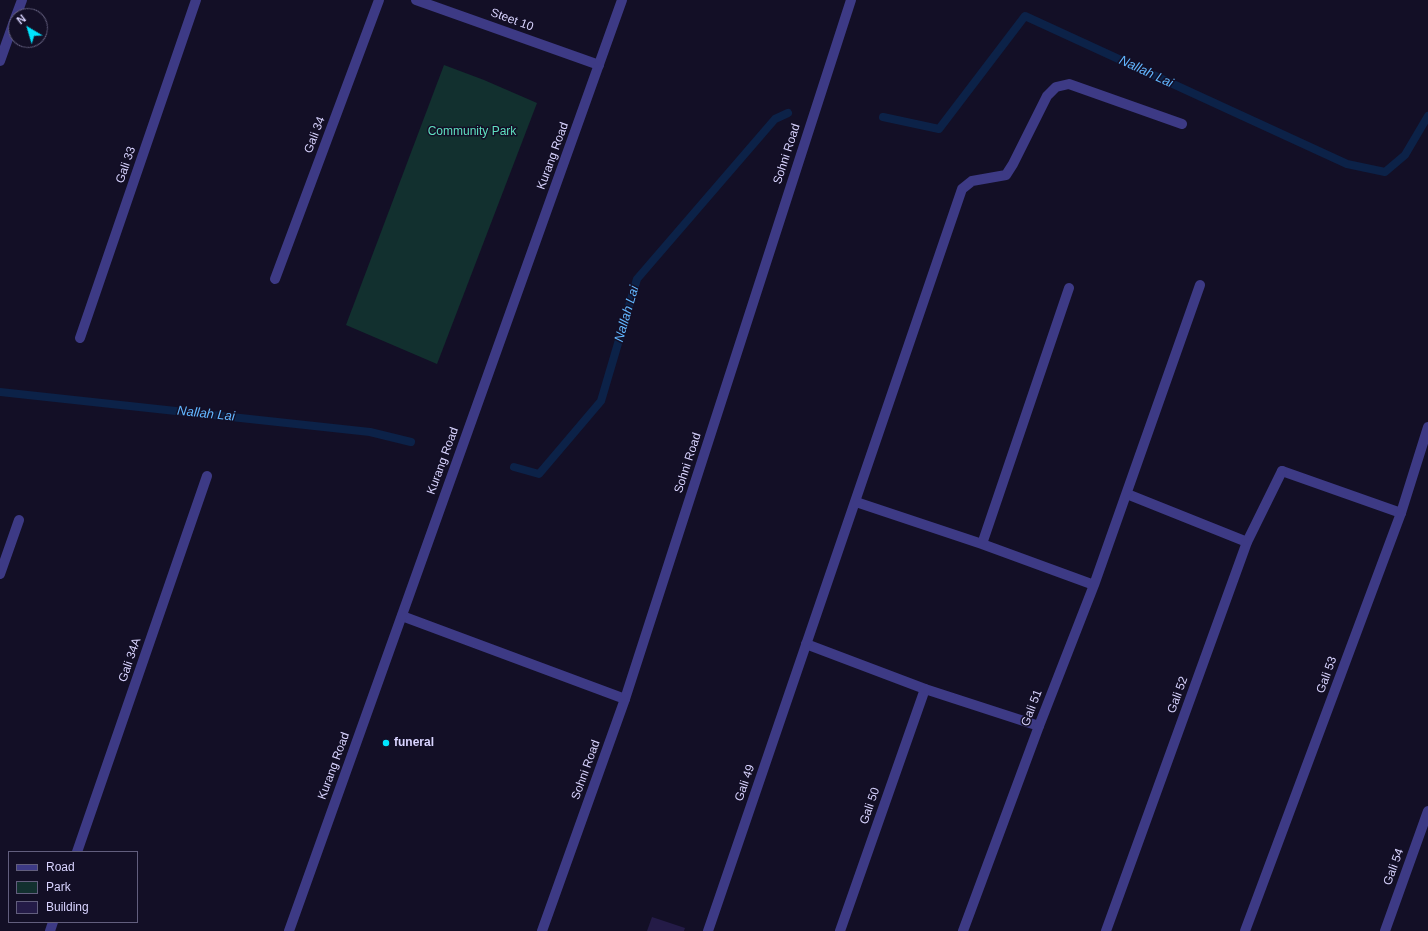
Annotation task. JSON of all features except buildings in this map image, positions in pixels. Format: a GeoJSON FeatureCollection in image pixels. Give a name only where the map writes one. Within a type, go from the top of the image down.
{"type":"FeatureCollection","features":[{"type":"Feature","properties":{"kind":"street","name":"Gali 33"},"geometry":{"type":"LineString","coordinates":[[80,338],[196,0]]}},
{"type":"Feature","properties":{"kind":"street","name":"Gali 34"},"geometry":{"type":"LineString","coordinates":[[275,279],[379,0]]}},
{"type":"Feature","properties":{"kind":"street","name":"Steet 10"},"geometry":{"type":"LineString","coordinates":[[416,0],[599,65]]}},
{"type":"Feature","properties":{"kind":"street","name":"Kurang Road"},"geometry":{"type":"LineString","coordinates":[[289,931],[622,0]]}},
{"type":"Feature","properties":{"kind":"street","name":"Sohni Road"},"geometry":{"type":"LineString","coordinates":[[542,931],[625,699],[851,0]]}},
{"type":"Feature","properties":{"kind":"street"},"geometry":{"type":"LineString","coordinates":[[0,61],[8,38]]}},
{"type":"Feature","properties":{"kind":"street","name":"Gali 49"},"geometry":{"type":"LineString","coordinates":[[708,931],[962,189],[972,181],[1006,175],[1047,96],[1056,87],[1069,84],[1182,124]]}},
{"type":"Feature","properties":{"kind":"street","name":"Gali 51"},"geometry":{"type":"LineString","coordinates":[[963,931],[1039,726],[1094,585],[1200,285]]}},
{"type":"Feature","properties":{"kind":"street"},"geometry":{"type":"LineString","coordinates":[[982,544],[1069,288]]}},
{"type":"Feature","properties":{"kind":"street","name":"Gali 53"},"geometry":{"type":"LineString","coordinates":[[1245,931],[1401,513],[1428,427]]}},
{"type":"Feature","properties":{"kind":"street","name":"Gali 52"},"geometry":{"type":"LineString","coordinates":[[1106,931],[1247,542],[1282,471],[1401,513]]}},
{"type":"Feature","properties":{"kind":"street","name":"Gali 34A"},"geometry":{"type":"LineString","coordinates":[[77,851],[207,476]]}},
{"type":"Feature","properties":{"kind":"street"},"geometry":{"type":"LineString","coordinates":[[1127,494],[1247,542]]}},
{"type":"Feature","properties":{"kind":"street"},"geometry":{"type":"LineString","coordinates":[[856,502],[982,544],[1094,585]]}},
{"type":"Feature","properties":{"kind":"street"},"geometry":{"type":"LineString","coordinates":[[0,574],[19,520]]}},
{"type":"Feature","properties":{"kind":"street"},"geometry":{"type":"LineString","coordinates":[[402,616],[625,699]]}},
{"type":"Feature","properties":{"kind":"street"},"geometry":{"type":"LineString","coordinates":[[806,644],[925,689],[1039,726]]}},
{"type":"Feature","properties":{"kind":"street","name":"Gali 50"},"geometry":{"type":"LineString","coordinates":[[840,931],[925,689]]}},
{"type":"Feature","properties":{"kind":"street","name":"Gali 54"},"geometry":{"type":"LineString","coordinates":[[1385,931],[1428,812]]}},
{"type":"Feature","properties":{"kind":"green space","name":"Community Park"},"geometry":{"type":"Polygon","coordinates":[[[444,65],[484,80],[537,103],[437,364],[346,325],[444,65]]]}},
{"type":"Feature","properties":{"kind":"waterway","name":"Nallah Lai"},"geometry":{"type":"LineString","coordinates":[[883,117],[939,129],[1025,16],[1347,164],[1385,172],[1405,155],[1428,116]]}},
{"type":"Feature","properties":{"kind":"waterway","name":"Nallah Lai"},"geometry":{"type":"LineString","coordinates":[[514,467],[539,474],[601,401],[637,279],[775,119],[788,113]]}},
{"type":"Feature","properties":{"kind":"waterway","name":"Nallah Lai"},"geometry":{"type":"LineString","coordinates":[[0,392],[370,432],[411,442]]}},
{"type":"Feature","properties":{"kind":"place","name":"funeral"},"geometry":{"type":"Point","coordinates":[386,743]}}]}
